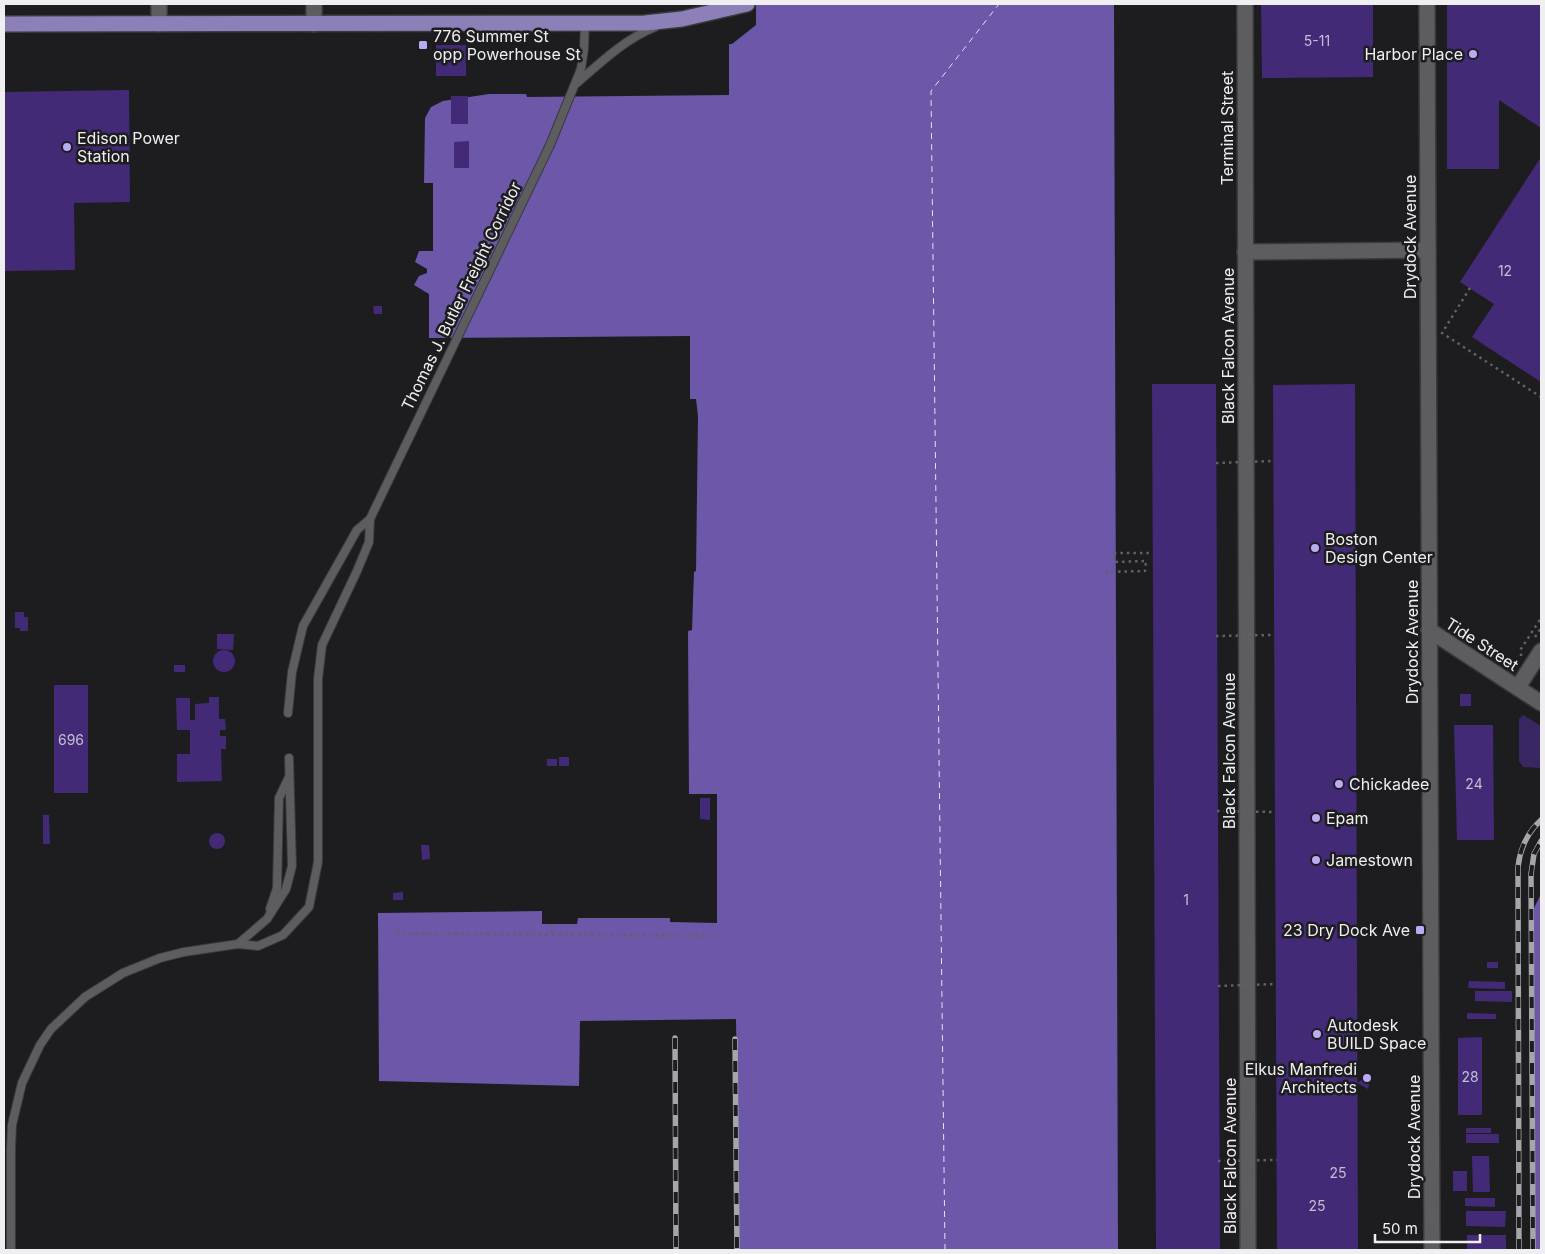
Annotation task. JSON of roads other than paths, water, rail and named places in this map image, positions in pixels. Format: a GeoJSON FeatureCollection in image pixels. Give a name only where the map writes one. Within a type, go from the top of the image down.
{"type":"FeatureCollection","features":[{"type":"Feature","properties":{"kind":"main road"},"geometry":{"type":"LineString","coordinates":[[4,24],[645,23],[675,20],[747,4]]}},
{"type":"Feature","properties":{"kind":"street"},"geometry":{"type":"LineString","coordinates":[[159,4],[159,24]]}},
{"type":"Feature","properties":{"kind":"street"},"geometry":{"type":"LineString","coordinates":[[314,4],[314,24]]}},
{"type":"Feature","properties":{"kind":"street","name":"Terminal Street"},"geometry":{"type":"LineString","coordinates":[[1244,4],[1245,252]]}},
{"type":"Feature","properties":{"kind":"street","name":"Drydock Avenue"},"geometry":{"type":"LineString","coordinates":[[1427,4],[1432,1250]]}},
{"type":"Feature","properties":{"kind":"street"},"geometry":{"type":"LineString","coordinates":[[1245,252],[1428,250]]}},
{"type":"Feature","properties":{"kind":"street","name":"Black Falcon Avenue"},"geometry":{"type":"LineString","coordinates":[[1245,252],[1248,1250]]}},
{"type":"Feature","properties":{"kind":"street","name":"Tide Street"},"geometry":{"type":"LineString","coordinates":[[1429,630],[1541,703]]}},
{"type":"Feature","properties":{"kind":"street"},"geometry":{"type":"LineString","coordinates":[[1518,687],[1541,650]]}},
{"type":"Feature","properties":{"kind":"lane","name":"Thomas J. Butler Freight Corridor"},"geometry":{"type":"LineString","coordinates":[[576,84],[629,40],[647,30],[675,20]]}},
{"type":"Feature","properties":{"kind":"lane","name":"Thomas J. Butler Freight Corridor"},"geometry":{"type":"LineString","coordinates":[[11,1250],[10,1148],[12,1125],[22,1083],[40,1045],[51,1029],[85,997],[123,973],[152,961],[184,952],[238,944],[258,946],[283,935],[309,907],[318,862],[318,678],[322,645],[357,572],[369,542],[370,520],[550,145],[576,84],[584,55],[585,23]]}},
{"type":"Feature","properties":{"kind":"lane","name":"Thomas J. Butler Freight Corridor"},"geometry":{"type":"LineString","coordinates":[[288,714],[292,672],[303,626],[356,530],[370,520]]}},
{"type":"Feature","properties":{"kind":"lane"},"geometry":{"type":"LineString","coordinates":[[238,944],[267,919],[286,889],[292,866],[289,758]]}},
{"type":"Feature","properties":{"kind":"lane"},"geometry":{"type":"LineString","coordinates":[[267,919],[277,888],[279,798],[290,775]]}},
{"type":"Feature","properties":{"kind":"railway"},"geometry":{"type":"LineString","coordinates":[[1519,1250],[1518,867],[1520,853],[1525,841],[1541,820]]}},
{"type":"Feature","properties":{"kind":"railway"},"geometry":{"type":"LineString","coordinates":[[1533,1250],[1531,874],[1534,854],[1541,841]]}},
{"type":"Feature","properties":{"kind":"railway"},"geometry":{"type":"LineString","coordinates":[[675,1038],[676,1250]]}},
{"type":"Feature","properties":{"kind":"railway"},"geometry":{"type":"LineString","coordinates":[[735,1039],[737,1250]]}},
{"type":"Feature","properties":{"kind":"place","name":"776 Summer St opp Powerhouse St"},"geometry":{"type":"Point","coordinates":[423,45]}},
{"type":"Feature","properties":{"kind":"place","name":"Harbor Place"},"geometry":{"type":"Point","coordinates":[1473,54]}},
{"type":"Feature","properties":{"kind":"place","name":"Edison Power Station"},"geometry":{"type":"Point","coordinates":[67,147]}},
{"type":"Feature","properties":{"kind":"place","name":"Boston Design Center"},"geometry":{"type":"Point","coordinates":[1315,548]}},
{"type":"Feature","properties":{"kind":"place","name":"Chickadee"},"geometry":{"type":"Point","coordinates":[1339,784]}},
{"type":"Feature","properties":{"kind":"place","name":"Epam"},"geometry":{"type":"Point","coordinates":[1316,818]}},
{"type":"Feature","properties":{"kind":"place","name":"Jamestown"},"geometry":{"type":"Point","coordinates":[1316,860]}},
{"type":"Feature","properties":{"kind":"place","name":"23 Dry Dock Ave"},"geometry":{"type":"Point","coordinates":[1420,930]}},
{"type":"Feature","properties":{"kind":"place","name":"Autodesk BUILD Space"},"geometry":{"type":"Point","coordinates":[1317,1034]}},
{"type":"Feature","properties":{"kind":"place","name":"Elkus Manfredi Architects"},"geometry":{"type":"Point","coordinates":[1367,1078]}}]}
